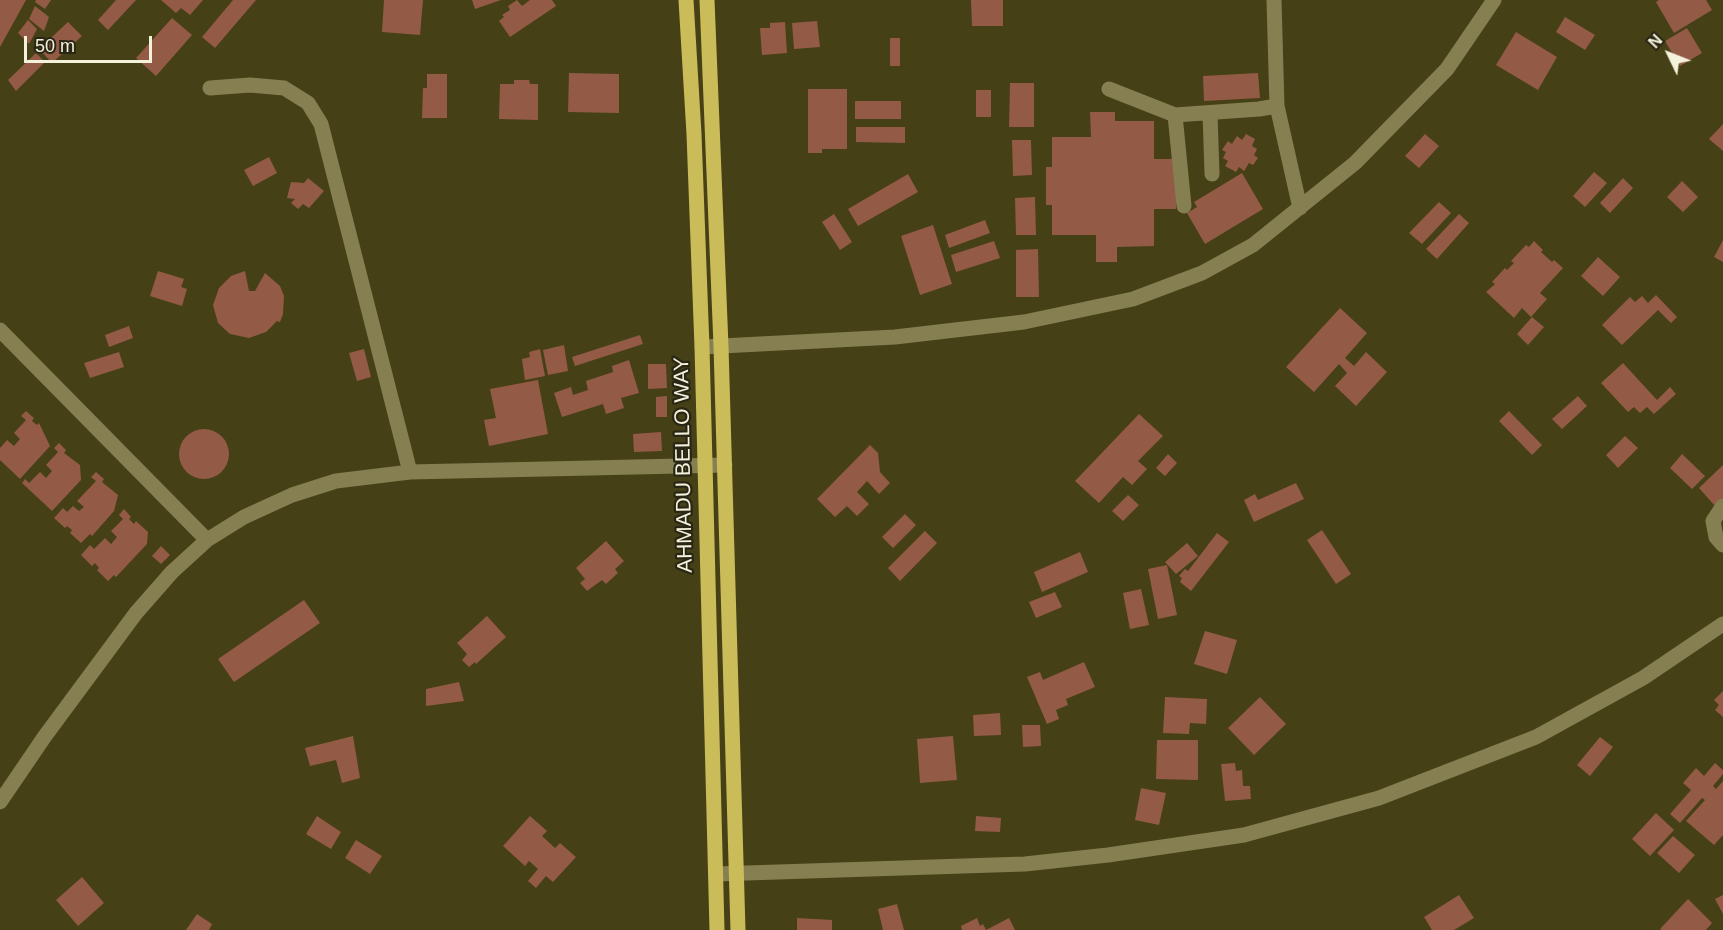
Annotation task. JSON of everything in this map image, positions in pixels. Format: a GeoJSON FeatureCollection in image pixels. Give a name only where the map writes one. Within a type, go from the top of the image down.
{"type":"FeatureCollection","features":[{"type":"Feature","properties":{"kind":"main road","name":"AHMADU BELLO WAY"},"geometry":{"type":"LineString","coordinates":[[686,0],[694,134],[702,347],[717,930]]}},
{"type":"Feature","properties":{"kind":"main road","name":"AHMADU BELLO WAY"},"geometry":{"type":"LineString","coordinates":[[707,0],[725,465],[738,930]]}},
{"type":"Feature","properties":{"kind":"street"},"geometry":{"type":"LineString","coordinates":[[1274,0],[1277,106],[1300,208]]}},
{"type":"Feature","properties":{"kind":"street"},"geometry":{"type":"LineString","coordinates":[[702,347],[895,337],[1024,322],[1133,299],[1202,273],[1252,245],[1355,163],[1447,69],[1494,0]]}},
{"type":"Feature","properties":{"kind":"street"},"geometry":{"type":"LineString","coordinates":[[210,88],[250,85],[284,88],[308,104],[321,124],[410,472]]}},
{"type":"Feature","properties":{"kind":"street"},"geometry":{"type":"LineString","coordinates":[[1109,89],[1175,115],[1277,106]]}},
{"type":"Feature","properties":{"kind":"street"},"geometry":{"type":"LineString","coordinates":[[1210,113],[1212,174]]}},
{"type":"Feature","properties":{"kind":"street"},"geometry":{"type":"LineString","coordinates":[[1175,115],[1184,206]]}},
{"type":"Feature","properties":{"kind":"street"},"geometry":{"type":"LineString","coordinates":[[0,330],[207,540]]}},
{"type":"Feature","properties":{"kind":"street"},"geometry":{"type":"LineString","coordinates":[[0,802],[45,736],[136,613],[172,572],[207,540],[244,517],[292,495],[336,481],[410,472],[725,465]]}},
{"type":"Feature","properties":{"kind":"street"},"geometry":{"type":"LineString","coordinates":[[1723,506],[1713,521],[1716,537],[1723,545]]}},
{"type":"Feature","properties":{"kind":"street"},"geometry":{"type":"LineString","coordinates":[[716,874],[1025,864],[1108,855],[1244,835],[1379,798],[1536,737],[1643,678],[1723,624]]}},
{"type":"Feature","properties":{"kind":"building"},"geometry":{"type":"Polygon","coordinates":[[[0,0],[26,0],[0,47],[0,0]]]}},
{"type":"Feature","properties":{"kind":"building"},"geometry":{"type":"Polygon","coordinates":[[[36,0],[51,0],[45,9],[35,2],[36,0]]]}},
{"type":"Feature","properties":{"kind":"building"},"geometry":{"type":"Polygon","coordinates":[[[116,0],[136,0],[108,30],[98,20],[116,0]]]}},
{"type":"Feature","properties":{"kind":"building"},"geometry":{"type":"Polygon","coordinates":[[[161,0],[203,0],[190,15],[181,8],[176,13],[161,0]]]}},
{"type":"Feature","properties":{"kind":"building"},"geometry":{"type":"Polygon","coordinates":[[[233,0],[256,0],[215,48],[202,37],[233,0]]]}},
{"type":"Feature","properties":{"kind":"building"},"geometry":{"type":"Polygon","coordinates":[[[384,0],[423,0],[420,35],[382,32],[384,0]]]}},
{"type":"Feature","properties":{"kind":"building"},"geometry":{"type":"Polygon","coordinates":[[[472,0],[501,0],[475,9],[472,0]]]}},
{"type":"Feature","properties":{"kind":"building"},"geometry":{"type":"Polygon","coordinates":[[[517,0],[522,6],[530,0],[552,0],[556,6],[510,37],[499,21],[504,17],[502,15],[510,10],[508,6],[517,0]]]}},
{"type":"Feature","properties":{"kind":"building"},"geometry":{"type":"Polygon","coordinates":[[[971,0],[1003,0],[1003,26],[972,26],[971,0]]]}},
{"type":"Feature","properties":{"kind":"building"},"geometry":{"type":"Polygon","coordinates":[[[1659,0],[1706,0],[1712,10],[1674,33],[1656,2],[1659,0]]]}},
{"type":"Feature","properties":{"kind":"building"},"geometry":{"type":"Polygon","coordinates":[[[35,6],[49,17],[44,31],[29,19],[35,6]]]}},
{"type":"Feature","properties":{"kind":"building"},"geometry":{"type":"Polygon","coordinates":[[[1565,17],[1595,35],[1585,50],[1556,32],[1565,17]]]}},
{"type":"Feature","properties":{"kind":"building"},"geometry":{"type":"Polygon","coordinates":[[[172,18],[192,35],[156,76],[136,58],[172,18]]]}},
{"type":"Feature","properties":{"kind":"building"},"geometry":{"type":"Polygon","coordinates":[[[28,20],[37,29],[29,44],[18,33],[28,20]]]}},
{"type":"Feature","properties":{"kind":"building"},"geometry":{"type":"Polygon","coordinates":[[[817,21],[820,47],[794,49],[792,23],[817,21]]]}},
{"type":"Feature","properties":{"kind":"building"},"geometry":{"type":"Polygon","coordinates":[[[68,22],[82,36],[52,63],[39,49],[68,22]]]}},
{"type":"Feature","properties":{"kind":"building"},"geometry":{"type":"Polygon","coordinates":[[[785,22],[787,53],[762,55],[760,28],[770,28],[770,23],[785,22]]]}},
{"type":"Feature","properties":{"kind":"building"},"geometry":{"type":"Polygon","coordinates":[[[1687,28],[1702,53],[1680,66],[1665,41],[1687,28]]]}},
{"type":"Feature","properties":{"kind":"building"},"geometry":{"type":"Polygon","coordinates":[[[1516,32],[1557,57],[1538,90],[1496,65],[1516,32]]]}},
{"type":"Feature","properties":{"kind":"building"},"geometry":{"type":"Polygon","coordinates":[[[890,38],[900,38],[900,66],[890,66],[890,38]]]}},
{"type":"Feature","properties":{"kind":"building"},"geometry":{"type":"Polygon","coordinates":[[[36,53],[45,62],[16,91],[8,80],[36,53]]]}},
{"type":"Feature","properties":{"kind":"building"},"geometry":{"type":"Polygon","coordinates":[[[569,73],[619,74],[619,113],[568,112],[569,73]]]}},
{"type":"Feature","properties":{"kind":"building"},"geometry":{"type":"Polygon","coordinates":[[[1258,73],[1260,98],[1204,101],[1203,76],[1258,73]]]}},
{"type":"Feature","properties":{"kind":"building"},"geometry":{"type":"Polygon","coordinates":[[[427,74],[447,74],[447,118],[422,118],[423,88],[427,88],[427,74]]]}},
{"type":"Feature","properties":{"kind":"building"},"geometry":{"type":"Polygon","coordinates":[[[514,80],[529,80],[530,84],[538,84],[538,120],[499,119],[500,84],[514,84],[514,80]]]}},
{"type":"Feature","properties":{"kind":"building"},"geometry":{"type":"Polygon","coordinates":[[[1010,83],[1034,83],[1034,127],[1009,127],[1010,83]]]}},
{"type":"Feature","properties":{"kind":"building"},"geometry":{"type":"Polygon","coordinates":[[[808,89],[847,89],[847,149],[822,149],[822,153],[808,153],[808,89]]]}},
{"type":"Feature","properties":{"kind":"building"},"geometry":{"type":"Polygon","coordinates":[[[976,90],[991,90],[991,117],[976,117],[976,90]]]}},
{"type":"Feature","properties":{"kind":"building"},"geometry":{"type":"Polygon","coordinates":[[[855,101],[901,101],[901,119],[855,119],[855,101]]]}},
{"type":"Feature","properties":{"kind":"building"},"geometry":{"type":"Polygon","coordinates":[[[1090,112],[1115,112],[1115,121],[1154,121],[1154,159],[1176,159],[1176,209],[1154,209],[1154,246],[1117,247],[1117,262],[1096,262],[1096,235],[1052,235],[1052,205],[1046,205],[1046,167],[1052,167],[1052,137],[1091,137],[1090,112]]]}},
{"type":"Feature","properties":{"kind":"building"},"geometry":{"type":"Polygon","coordinates":[[[1723,124],[1723,151],[1709,139],[1723,124]]]}},
{"type":"Feature","properties":{"kind":"building"},"geometry":{"type":"Polygon","coordinates":[[[856,127],[905,127],[905,143],[856,142],[856,127]]]}},
{"type":"Feature","properties":{"kind":"building"},"geometry":{"type":"Polygon","coordinates":[[[1246,134],[1255,139],[1252,146],[1257,149],[1254,155],[1258,158],[1253,165],[1249,163],[1244,171],[1239,167],[1236,172],[1225,166],[1228,161],[1223,158],[1226,152],[1222,150],[1228,141],[1232,144],[1237,136],[1242,140],[1246,134]]]}},
{"type":"Feature","properties":{"kind":"building"},"geometry":{"type":"Polygon","coordinates":[[[1425,134],[1439,146],[1419,168],[1405,156],[1425,134]]]}},
{"type":"Feature","properties":{"kind":"building"},"geometry":{"type":"Polygon","coordinates":[[[1012,140],[1031,140],[1032,175],[1013,176],[1012,140]]]}},
{"type":"Feature","properties":{"kind":"building"},"geometry":{"type":"Polygon","coordinates":[[[269,157],[277,173],[253,186],[244,170],[269,157]]]}},
{"type":"Feature","properties":{"kind":"building"},"geometry":{"type":"Polygon","coordinates":[[[1594,172],[1607,183],[1585,207],[1573,196],[1594,172]]]}},
{"type":"Feature","properties":{"kind":"building"},"geometry":{"type":"Polygon","coordinates":[[[1242,173],[1263,209],[1205,244],[1187,213],[1197,207],[1194,202],[1242,173]]]}},
{"type":"Feature","properties":{"kind":"building"},"geometry":{"type":"Polygon","coordinates":[[[908,174],[918,192],[858,226],[848,209],[908,174]]]}},
{"type":"Feature","properties":{"kind":"building"},"geometry":{"type":"Polygon","coordinates":[[[308,178],[324,191],[309,208],[303,204],[298,209],[291,203],[295,199],[287,198],[291,182],[304,183],[308,178]]]}},
{"type":"Feature","properties":{"kind":"building"},"geometry":{"type":"Polygon","coordinates":[[[1623,178],[1633,188],[1610,213],[1600,203],[1623,178]]]}},
{"type":"Feature","properties":{"kind":"building"},"geometry":{"type":"Polygon","coordinates":[[[1682,181],[1698,197],[1683,212],[1667,197],[1682,181]]]}},
{"type":"Feature","properties":{"kind":"building"},"geometry":{"type":"Polygon","coordinates":[[[1035,197],[1036,235],[1016,235],[1015,198],[1035,197]]]}},
{"type":"Feature","properties":{"kind":"building"},"geometry":{"type":"Polygon","coordinates":[[[1439,202],[1451,213],[1422,244],[1409,233],[1439,202]]]}},
{"type":"Feature","properties":{"kind":"building"},"geometry":{"type":"Polygon","coordinates":[[[834,214],[852,242],[840,250],[822,222],[834,214]]]}},
{"type":"Feature","properties":{"kind":"building"},"geometry":{"type":"Polygon","coordinates":[[[1459,214],[1469,223],[1437,259],[1426,249],[1459,214]]]}},
{"type":"Feature","properties":{"kind":"building"},"geometry":{"type":"Polygon","coordinates":[[[985,220],[990,233],[949,248],[945,235],[985,220]]]}},
{"type":"Feature","properties":{"kind":"building"},"geometry":{"type":"Polygon","coordinates":[[[933,225],[952,284],[920,295],[901,236],[933,225]]]}},
{"type":"Feature","properties":{"kind":"building"},"geometry":{"type":"Polygon","coordinates":[[[1723,240],[1723,262],[1714,257],[1723,240]]]}},
{"type":"Feature","properties":{"kind":"building"},"geometry":{"type":"Polygon","coordinates":[[[994,241],[1000,258],[956,272],[951,255],[994,241]]]}},
{"type":"Feature","properties":{"kind":"building"},"geometry":{"type":"Polygon","coordinates":[[[1534,241],[1543,250],[1541,252],[1563,268],[1540,293],[1547,299],[1531,317],[1522,308],[1514,318],[1486,292],[1495,284],[1492,282],[1505,268],[1507,270],[1514,263],[1511,261],[1526,245],[1529,247],[1534,241]]]}},
{"type":"Feature","properties":{"kind":"building"},"geometry":{"type":"Polygon","coordinates":[[[1038,249],[1039,297],[1016,297],[1016,250],[1038,249]]]}},
{"type":"Feature","properties":{"kind":"building"},"geometry":{"type":"Polygon","coordinates":[[[1598,257],[1620,277],[1603,296],[1581,276],[1598,257]]]}},
{"type":"Feature","properties":{"kind":"building"},"geometry":{"type":"Polygon","coordinates":[[[158,271],[184,279],[181,287],[187,289],[182,306],[150,296],[158,271]]]}},
{"type":"Feature","properties":{"kind":"building"},"geometry":{"type":"Polygon","coordinates":[[[245,271],[249,291],[255,291],[265,273],[280,286],[284,296],[280,322],[277,321],[266,332],[249,338],[230,334],[218,323],[213,305],[219,288],[231,276],[245,271]]]}},
{"type":"Feature","properties":{"kind":"building"},"geometry":{"type":"Polygon","coordinates":[[[1656,295],[1677,317],[1671,323],[1658,310],[1622,345],[1602,325],[1630,297],[1635,302],[1642,296],[1648,303],[1656,295]]]}},
{"type":"Feature","properties":{"kind":"building"},"geometry":{"type":"Polygon","coordinates":[[[1340,308],[1367,333],[1345,358],[1354,366],[1366,352],[1387,372],[1356,406],[1335,386],[1347,373],[1339,364],[1314,392],[1286,367],[1340,308]]]}},
{"type":"Feature","properties":{"kind":"building"},"geometry":{"type":"Polygon","coordinates":[[[1532,317],[1544,327],[1528,345],[1517,334],[1532,317]]]}},
{"type":"Feature","properties":{"kind":"building"},"geometry":{"type":"Polygon","coordinates":[[[129,326],[133,338],[109,347],[105,335],[129,326]]]}},
{"type":"Feature","properties":{"kind":"building"},"geometry":{"type":"Polygon","coordinates":[[[640,335],[643,344],[575,366],[572,357],[640,335]]]}},
{"type":"Feature","properties":{"kind":"building"},"geometry":{"type":"Polygon","coordinates":[[[564,345],[568,371],[548,375],[543,350],[564,345]]]}},
{"type":"Feature","properties":{"kind":"building"},"geometry":{"type":"Polygon","coordinates":[[[364,349],[371,377],[357,381],[349,353],[364,349]]]}},
{"type":"Feature","properties":{"kind":"building"},"geometry":{"type":"Polygon","coordinates":[[[540,349],[545,376],[525,380],[522,359],[530,357],[529,352],[540,349]]]}},
{"type":"Feature","properties":{"kind":"building"},"geometry":{"type":"Polygon","coordinates":[[[119,352],[124,367],[90,378],[84,363],[119,352]]]}},
{"type":"Feature","properties":{"kind":"building"},"geometry":{"type":"Polygon","coordinates":[[[629,360],[639,393],[621,398],[624,408],[606,414],[603,404],[562,417],[554,393],[571,387],[573,395],[588,390],[586,381],[613,372],[612,366],[629,360]]]}},
{"type":"Feature","properties":{"kind":"building"},"geometry":{"type":"Polygon","coordinates":[[[1623,363],[1657,400],[1670,387],[1676,394],[1654,414],[1647,407],[1640,413],[1634,407],[1628,412],[1601,383],[1623,363]]]}},
{"type":"Feature","properties":{"kind":"building"},"geometry":{"type":"Polygon","coordinates":[[[648,364],[666,364],[667,388],[648,389],[648,364]]]}},
{"type":"Feature","properties":{"kind":"building"},"geometry":{"type":"Polygon","coordinates":[[[538,380],[548,434],[489,446],[484,420],[496,418],[490,389],[538,380]]]}},
{"type":"Feature","properties":{"kind":"building"},"geometry":{"type":"Polygon","coordinates":[[[667,396],[667,417],[656,417],[656,397],[667,396]]]}},
{"type":"Feature","properties":{"kind":"building"},"geometry":{"type":"Polygon","coordinates":[[[1578,396],[1587,406],[1562,429],[1552,419],[1578,396]]]}},
{"type":"Feature","properties":{"kind":"building"},"geometry":{"type":"Polygon","coordinates":[[[26,411],[34,418],[32,421],[37,425],[39,423],[50,446],[20,479],[0,460],[0,448],[7,440],[14,446],[20,439],[14,433],[26,420],[21,416],[26,411]]]}},
{"type":"Feature","properties":{"kind":"building"},"geometry":{"type":"Polygon","coordinates":[[[1509,411],[1542,445],[1532,455],[1499,421],[1509,411]]]}},
{"type":"Feature","properties":{"kind":"building"},"geometry":{"type":"Polygon","coordinates":[[[1139,414],[1163,436],[1138,461],[1147,469],[1132,485],[1123,477],[1099,503],[1075,481],[1139,414]]]}},
{"type":"Feature","properties":{"kind":"building"},"geometry":{"type":"Polygon","coordinates":[[[199,429],[209,429],[222,436],[229,449],[229,459],[222,472],[209,479],[199,479],[190,475],[183,468],[179,459],[179,449],[183,440],[190,433],[199,429]]]}},
{"type":"Feature","properties":{"kind":"building"},"geometry":{"type":"Polygon","coordinates":[[[661,432],[662,451],[634,452],[633,434],[661,432]]]}},
{"type":"Feature","properties":{"kind":"building"},"geometry":{"type":"Polygon","coordinates":[[[1625,436],[1638,448],[1618,468],[1606,455],[1625,436]]]}},
{"type":"Feature","properties":{"kind":"building"},"geometry":{"type":"Polygon","coordinates":[[[59,443],[66,450],[64,453],[80,465],[81,480],[52,511],[22,483],[25,479],[29,483],[40,472],[46,478],[52,471],[46,465],[58,452],[54,448],[59,443]]]}},
{"type":"Feature","properties":{"kind":"building"},"geometry":{"type":"Polygon","coordinates":[[[870,445],[878,453],[880,472],[890,483],[879,494],[867,481],[857,492],[869,504],[857,516],[847,506],[835,517],[817,499],[870,445]]]}},
{"type":"Feature","properties":{"kind":"building"},"geometry":{"type":"Polygon","coordinates":[[[1168,454],[1177,463],[1165,476],[1156,468],[1168,454]]]}},
{"type":"Feature","properties":{"kind":"building"},"geometry":{"type":"Polygon","coordinates":[[[1682,454],[1705,476],[1692,489],[1670,468],[1682,454]]]}},
{"type":"Feature","properties":{"kind":"building"},"geometry":{"type":"Polygon","coordinates":[[[1723,465],[1723,499],[1715,506],[1699,488],[1723,465]]]}},
{"type":"Feature","properties":{"kind":"building"},"geometry":{"type":"Polygon","coordinates":[[[96,472],[104,479],[102,482],[118,495],[114,511],[92,536],[90,534],[81,543],[70,533],[72,530],[67,526],[65,528],[54,518],[63,508],[67,512],[73,506],[79,511],[84,507],[77,501],[96,481],[91,477],[96,472]]]}},
{"type":"Feature","properties":{"kind":"building"},"geometry":{"type":"Polygon","coordinates":[[[1296,483],[1304,499],[1254,522],[1244,500],[1255,494],[1258,500],[1296,483]]]}},
{"type":"Feature","properties":{"kind":"building"},"geometry":{"type":"Polygon","coordinates":[[[1128,495],[1139,505],[1123,521],[1112,511],[1128,495]]]}},
{"type":"Feature","properties":{"kind":"building"},"geometry":{"type":"Polygon","coordinates":[[[124,509],[134,524],[136,521],[148,532],[147,544],[116,577],[114,575],[108,581],[97,570],[99,568],[95,563],[92,566],[81,555],[90,545],[94,549],[105,538],[111,544],[117,537],[111,531],[123,519],[119,515],[124,509]]]}},
{"type":"Feature","properties":{"kind":"building"},"geometry":{"type":"Polygon","coordinates":[[[905,514],[916,525],[893,548],[882,537],[905,514]]]}},
{"type":"Feature","properties":{"kind":"building"},"geometry":{"type":"Polygon","coordinates":[[[1322,530],[1351,574],[1336,584],[1307,540],[1322,530]]]}},
{"type":"Feature","properties":{"kind":"building"},"geometry":{"type":"Polygon","coordinates":[[[925,531],[937,543],[900,581],[888,568],[925,531]]]}},
{"type":"Feature","properties":{"kind":"building"},"geometry":{"type":"Polygon","coordinates":[[[1217,533],[1229,542],[1191,591],[1180,582],[1182,578],[1179,576],[1185,569],[1188,571],[1217,533]]]}},
{"type":"Feature","properties":{"kind":"building"},"geometry":{"type":"Polygon","coordinates":[[[606,541],[624,561],[615,569],[618,573],[606,584],[602,580],[587,591],[580,583],[585,579],[576,568],[606,541]]]}},
{"type":"Feature","properties":{"kind":"building"},"geometry":{"type":"Polygon","coordinates":[[[1187,543],[1198,556],[1176,574],[1165,562],[1187,543]]]}},
{"type":"Feature","properties":{"kind":"building"},"geometry":{"type":"Polygon","coordinates":[[[161,546],[170,555],[161,564],[152,556],[161,546]]]}},
{"type":"Feature","properties":{"kind":"building"},"geometry":{"type":"Polygon","coordinates":[[[1080,552],[1088,572],[1042,592],[1034,572],[1080,552]]]}},
{"type":"Feature","properties":{"kind":"building"},"geometry":{"type":"Polygon","coordinates":[[[1167,565],[1177,615],[1158,619],[1148,569],[1167,565]]]}},
{"type":"Feature","properties":{"kind":"building"},"geometry":{"type":"Polygon","coordinates":[[[1141,589],[1149,625],[1130,629],[1123,593],[1141,589]]]}},
{"type":"Feature","properties":{"kind":"building"},"geometry":{"type":"Polygon","coordinates":[[[1055,592],[1062,607],[1036,618],[1029,602],[1055,592]]]}},
{"type":"Feature","properties":{"kind":"building"},"geometry":{"type":"Polygon","coordinates":[[[304,600],[320,623],[234,682],[218,659],[304,600]]]}},
{"type":"Feature","properties":{"kind":"building"},"geometry":{"type":"Polygon","coordinates":[[[487,616],[506,637],[476,664],[475,662],[469,667],[462,660],[467,654],[457,643],[487,616]]]}},
{"type":"Feature","properties":{"kind":"building"},"geometry":{"type":"Polygon","coordinates":[[[1205,631],[1237,640],[1227,674],[1194,664],[1205,631]]]}},
{"type":"Feature","properties":{"kind":"building"},"geometry":{"type":"Polygon","coordinates":[[[1084,662],[1095,687],[1066,699],[1068,705],[1056,710],[1059,719],[1047,724],[1027,677],[1040,672],[1043,680],[1084,662]]]}},
{"type":"Feature","properties":{"kind":"building"},"geometry":{"type":"Polygon","coordinates":[[[459,682],[464,701],[426,706],[426,689],[459,682]]]}},
{"type":"Feature","properties":{"kind":"building"},"geometry":{"type":"Polygon","coordinates":[[[1723,691],[1723,717],[1715,710],[1719,705],[1714,700],[1723,691]]]}},
{"type":"Feature","properties":{"kind":"building"},"geometry":{"type":"Polygon","coordinates":[[[1165,697],[1207,699],[1206,724],[1190,723],[1189,734],[1163,733],[1165,697]]]}},
{"type":"Feature","properties":{"kind":"building"},"geometry":{"type":"Polygon","coordinates":[[[1260,697],[1286,724],[1254,755],[1228,728],[1260,697]]]}},
{"type":"Feature","properties":{"kind":"building"},"geometry":{"type":"Polygon","coordinates":[[[1000,713],[1001,735],[974,736],[973,715],[1000,713]]]}},
{"type":"Feature","properties":{"kind":"building"},"geometry":{"type":"Polygon","coordinates":[[[1022,725],[1040,725],[1041,746],[1023,747],[1022,725]]]}},
{"type":"Feature","properties":{"kind":"building"},"geometry":{"type":"Polygon","coordinates":[[[353,736],[360,778],[342,783],[336,760],[310,766],[305,748],[353,736]]]}},
{"type":"Feature","properties":{"kind":"building"},"geometry":{"type":"Polygon","coordinates":[[[953,736],[957,780],[920,783],[917,739],[953,736]]]}},
{"type":"Feature","properties":{"kind":"building"},"geometry":{"type":"Polygon","coordinates":[[[1600,737],[1613,747],[1590,776],[1577,765],[1600,737]]]}},
{"type":"Feature","properties":{"kind":"building"},"geometry":{"type":"Polygon","coordinates":[[[1157,740],[1198,740],[1198,780],[1156,779],[1157,740]]]}},
{"type":"Feature","properties":{"kind":"building"},"geometry":{"type":"Polygon","coordinates":[[[1235,763],[1236,771],[1242,770],[1243,786],[1250,786],[1251,799],[1225,801],[1221,764],[1235,763]]]}},
{"type":"Feature","properties":{"kind":"building"},"geometry":{"type":"Polygon","coordinates":[[[1715,763],[1723,770],[1723,774],[1713,786],[1716,789],[1723,781],[1723,835],[1714,845],[1686,821],[1705,800],[1702,798],[1680,823],[1670,814],[1691,790],[1683,783],[1696,768],[1704,776],[1715,763]]]}},
{"type":"Feature","properties":{"kind":"building"},"geometry":{"type":"Polygon","coordinates":[[[1141,788],[1166,793],[1159,825],[1135,820],[1141,788]]]}},
{"type":"Feature","properties":{"kind":"building"},"geometry":{"type":"Polygon","coordinates":[[[1656,813],[1674,830],[1650,856],[1632,839],[1656,813]]]}},
{"type":"Feature","properties":{"kind":"building"},"geometry":{"type":"Polygon","coordinates":[[[317,816],[341,832],[331,849],[306,834],[317,816]]]}},
{"type":"Feature","properties":{"kind":"building"},"geometry":{"type":"Polygon","coordinates":[[[530,816],[547,831],[542,836],[555,848],[560,843],[576,857],[553,882],[546,876],[536,888],[528,881],[538,869],[529,861],[525,866],[503,846],[530,816]]]}},
{"type":"Feature","properties":{"kind":"building"},"geometry":{"type":"Polygon","coordinates":[[[976,816],[1001,818],[1000,832],[975,831],[976,816]]]}},
{"type":"Feature","properties":{"kind":"building"},"geometry":{"type":"Polygon","coordinates":[[[1673,836],[1695,855],[1679,873],[1657,853],[1673,836]]]}},
{"type":"Feature","properties":{"kind":"building"},"geometry":{"type":"Polygon","coordinates":[[[356,840],[382,856],[370,874],[345,858],[356,840]]]}},
{"type":"Feature","properties":{"kind":"building"},"geometry":{"type":"Polygon","coordinates":[[[82,877],[104,903],[78,926],[56,900],[82,877]]]}},
{"type":"Feature","properties":{"kind":"building"},"geometry":{"type":"Polygon","coordinates":[[[1459,895],[1474,918],[1454,930],[1432,930],[1424,917],[1459,895]]]}},
{"type":"Feature","properties":{"kind":"building"},"geometry":{"type":"Polygon","coordinates":[[[1723,895],[1723,914],[1715,899],[1723,895]]]}},
{"type":"Feature","properties":{"kind":"building"},"geometry":{"type":"Polygon","coordinates":[[[1688,899],[1712,923],[1706,930],[1660,929],[1688,899]]]}},
{"type":"Feature","properties":{"kind":"building"},"geometry":{"type":"Polygon","coordinates":[[[897,904],[904,930],[883,930],[878,909],[897,904]]]}},
{"type":"Feature","properties":{"kind":"building"},"geometry":{"type":"Polygon","coordinates":[[[197,914],[212,924],[209,930],[186,930],[197,914]]]}},
{"type":"Feature","properties":{"kind":"building"},"geometry":{"type":"Polygon","coordinates":[[[797,918],[832,920],[832,930],[797,930],[797,918]]]}},
{"type":"Feature","properties":{"kind":"building"},"geometry":{"type":"Polygon","coordinates":[[[977,918],[980,926],[983,924],[986,930],[962,930],[961,926],[977,918]]]}},
{"type":"Feature","properties":{"kind":"building"},"geometry":{"type":"Polygon","coordinates":[[[1009,918],[1015,930],[986,930],[1009,918]]]}}]}
